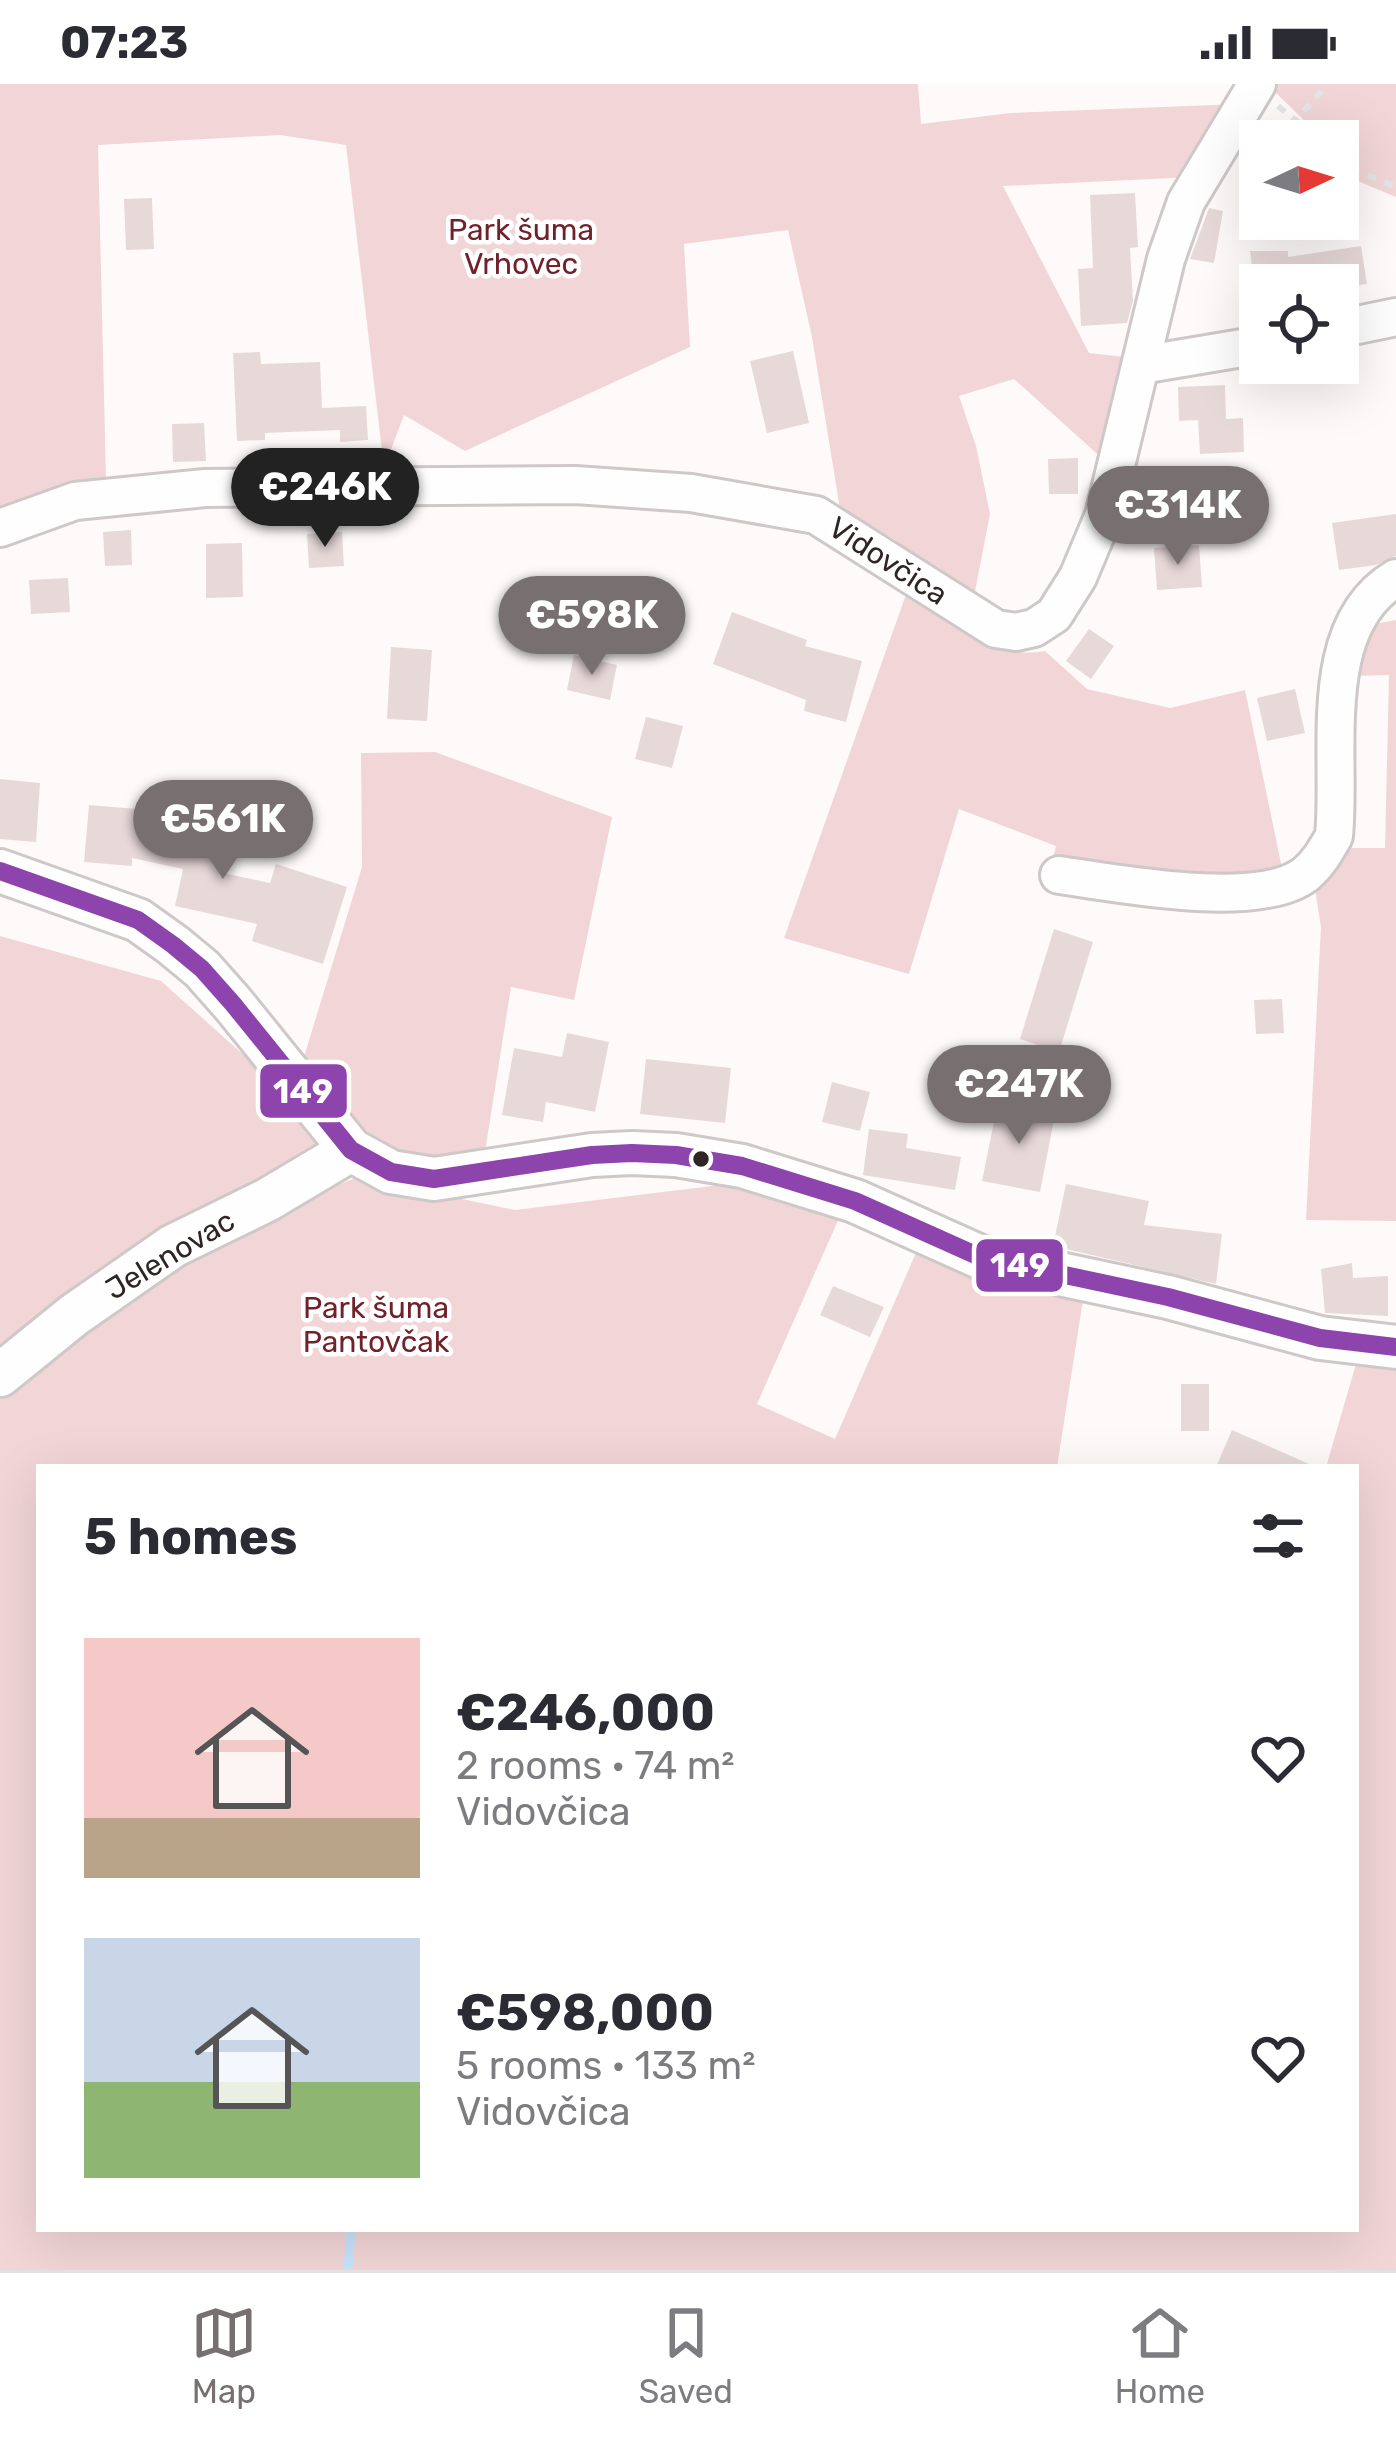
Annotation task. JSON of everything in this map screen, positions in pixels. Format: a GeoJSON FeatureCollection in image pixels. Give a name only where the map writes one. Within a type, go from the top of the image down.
{"type":"FeatureCollection","features":[{"type":"Feature","properties":{"kind":"street","name":"Vidovčica"},"geometry":{"type":"LineString","coordinates":[[0,528],[75,501],[205,488],[575,485],[691,493],[816,515],[996,629],[1034,628],[1054,615],[1078,577],[1104,514],[1166,259],[1186,202],[1257,86]]}},
{"type":"Feature","properties":{"kind":"street"},"geometry":{"type":"LineString","coordinates":[[1359,325],[1396,317]]}},
{"type":"Feature","properties":{"kind":"street"},"geometry":{"type":"LineString","coordinates":[[1141,364],[1239,348]]}},
{"type":"Feature","properties":{"kind":"street"},"geometry":{"type":"LineString","coordinates":[[1059,874],[1168,891],[1264,890],[1305,875],[1334,836],[1340,671],[1349,630],[1378,591],[1396,578]]}},
{"type":"Feature","properties":{"kind":"street"},"geometry":{"type":"LineString","coordinates":[[0,871],[138,920],[173,945],[233,1004],[351,1150],[391,1172],[434,1179],[612,1154],[676,1155],[742,1166],[854,1201],[980,1257],[1168,1297],[1320,1338],[1396,1347]]}},
{"type":"Feature","properties":{"kind":"street","name":"Jelenovac"},"geometry":{"type":"LineString","coordinates":[[0,1376],[74,1315],[173,1246],[267,1200],[351,1150]]}},
{"type":"Feature","properties":{"kind":"path"},"geometry":{"type":"LineString","coordinates":[[1298,120],[1328,84]]}},
{"type":"Feature","properties":{"kind":"path"},"geometry":{"type":"LineString","coordinates":[[1257,86],[1296,120]]}},
{"type":"Feature","properties":{"kind":"path"},"geometry":{"type":"LineString","coordinates":[[1359,172],[1396,188]]}},
{"type":"Feature","properties":{"kind":"green space","name":"Park šuma Vrhovec"},"geometry":{"type":"Polygon","coordinates":[[[0,84],[918,84],[921,124],[1010,113],[1239,104],[1193,177],[1003,186],[1089,353],[1134,358],[1105,461],[1014,379],[959,396],[976,446],[990,514],[972,607],[894,539],[840,509],[812,337],[788,230],[684,244],[690,347],[465,451],[404,415],[384,468],[346,145],[280,135],[98,145],[106,479],[42,493],[0,515],[0,84]]]}},
{"type":"Feature","properties":{"kind":"green space"},"geometry":{"type":"Polygon","coordinates":[[[1267,84],[1396,84],[1396,197],[1359,182],[1359,120],[1304,120],[1267,84]]]}},
{"type":"Feature","properties":{"kind":"green space"},"geometry":{"type":"Polygon","coordinates":[[[909,586],[987,644],[1005,650],[1045,651],[1087,689],[1170,708],[1245,690],[1282,868],[1207,880],[1052,862],[1056,846],[959,809],[909,974],[784,938],[909,586]]]}},
{"type":"Feature","properties":{"kind":"green space"},"geometry":{"type":"Polygon","coordinates":[[[1396,620],[1396,1221],[1306,1220],[1321,927],[1314,882],[1344,848],[1385,848],[1389,675],[1350,676],[1368,625],[1396,620]]]}},
{"type":"Feature","properties":{"kind":"green space"},"geometry":{"type":"Polygon","coordinates":[[[435,752],[612,817],[574,1000],[511,987],[485,1152],[423,1160],[377,1146],[303,1060],[362,867],[361,753],[435,752]]]}},
{"type":"Feature","properties":{"kind":"green space"},"geometry":{"type":"Polygon","coordinates":[[[0,936],[161,981],[303,1108],[324,1147],[0,1365],[0,936]]]}},
{"type":"Feature","properties":{"kind":"green space","name":"Park šuma Pantovčak"},"geometry":{"type":"Polygon","coordinates":[[[357,1177],[515,1210],[745,1182],[844,1207],[757,1404],[835,1439],[918,1248],[988,1274],[987,1286],[995,1287],[997,1276],[1083,1300],[1057,1464],[36,1464],[36,2232],[1359,2232],[1359,1464],[1327,1464],[1356,1364],[1396,1371],[1396,2270],[0,2270],[0,1388],[173,1264],[268,1215],[357,1177]]]}},
{"type":"Feature","properties":{"kind":"building"},"geometry":{"type":"Polygon","coordinates":[[[1135,193],[1138,247],[1130,248],[1133,301],[1127,323],[1081,326],[1078,269],[1093,268],[1090,195],[1135,193]]]}},
{"type":"Feature","properties":{"kind":"building"},"geometry":{"type":"Polygon","coordinates":[[[152,198],[154,249],[126,250],[124,199],[152,198]]]}},
{"type":"Feature","properties":{"kind":"building"},"geometry":{"type":"Polygon","coordinates":[[[1209,208],[1223,211],[1214,263],[1190,259],[1209,208]]]}},
{"type":"Feature","properties":{"kind":"building"},"geometry":{"type":"Polygon","coordinates":[[[1361,246],[1367,284],[1359,285],[1359,264],[1252,264],[1250,251],[1288,251],[1288,257],[1361,246]]]}},
{"type":"Feature","properties":{"kind":"building"},"geometry":{"type":"Polygon","coordinates":[[[793,351],[809,423],[767,433],[750,361],[793,351]]]}},
{"type":"Feature","properties":{"kind":"building"},"geometry":{"type":"Polygon","coordinates":[[[260,352],[261,364],[320,362],[322,408],[366,406],[368,440],[340,442],[340,430],[265,433],[265,440],[237,441],[233,353],[260,352]]]}},
{"type":"Feature","properties":{"kind":"building"},"geometry":{"type":"Polygon","coordinates":[[[1225,385],[1226,419],[1243,418],[1244,452],[1200,454],[1198,420],[1179,421],[1178,387],[1225,385]]]}},
{"type":"Feature","properties":{"kind":"building"},"geometry":{"type":"Polygon","coordinates":[[[204,423],[206,461],[173,462],[172,424],[204,423]]]}},
{"type":"Feature","properties":{"kind":"building"},"geometry":{"type":"Polygon","coordinates":[[[1078,458],[1078,494],[1049,494],[1048,459],[1078,458]]]}},
{"type":"Feature","properties":{"kind":"building"},"geometry":{"type":"Polygon","coordinates":[[[1396,514],[1396,556],[1376,565],[1339,570],[1332,523],[1396,514]]]}},
{"type":"Feature","properties":{"kind":"building"},"geometry":{"type":"Polygon","coordinates":[[[131,530],[132,565],[105,566],[103,532],[131,530]]]}},
{"type":"Feature","properties":{"kind":"building"},"geometry":{"type":"Polygon","coordinates":[[[342,532],[344,566],[309,568],[307,534],[342,532]]]}},
{"type":"Feature","properties":{"kind":"building"},"geometry":{"type":"Polygon","coordinates":[[[242,543],[243,597],[206,598],[206,544],[242,543]]]}},
{"type":"Feature","properties":{"kind":"building"},"geometry":{"type":"Polygon","coordinates":[[[1199,545],[1202,587],[1157,590],[1154,548],[1199,545]]]}},
{"type":"Feature","properties":{"kind":"building"},"geometry":{"type":"Polygon","coordinates":[[[68,578],[70,612],[31,614],[29,580],[68,578]]]}},
{"type":"Feature","properties":{"kind":"building"},"geometry":{"type":"Polygon","coordinates":[[[732,612],[807,640],[805,646],[862,661],[846,722],[804,711],[806,700],[713,664],[732,612]]]}},
{"type":"Feature","properties":{"kind":"building"},"geometry":{"type":"Polygon","coordinates":[[[1089,629],[1114,646],[1091,679],[1066,661],[1089,629]]]}},
{"type":"Feature","properties":{"kind":"building"},"geometry":{"type":"Polygon","coordinates":[[[391,647],[432,650],[427,721],[387,719],[391,647]]]}},
{"type":"Feature","properties":{"kind":"building"},"geometry":{"type":"Polygon","coordinates":[[[574,655],[617,665],[610,700],[567,690],[574,655]]]}},
{"type":"Feature","properties":{"kind":"building"},"geometry":{"type":"Polygon","coordinates":[[[1295,689],[1305,733],[1267,741],[1257,698],[1295,689]]]}},
{"type":"Feature","properties":{"kind":"building"},"geometry":{"type":"Polygon","coordinates":[[[646,717],[683,726],[672,768],[635,759],[646,717]]]}},
{"type":"Feature","properties":{"kind":"building"},"geometry":{"type":"Polygon","coordinates":[[[0,779],[40,783],[36,842],[0,839],[0,779]]]}},
{"type":"Feature","properties":{"kind":"building"},"geometry":{"type":"Polygon","coordinates":[[[89,805],[137,809],[136,819],[225,839],[218,872],[270,883],[276,864],[347,887],[323,964],[252,941],[257,924],[175,906],[183,869],[132,858],[132,866],[84,862],[89,805]]]}},
{"type":"Feature","properties":{"kind":"building"},"geometry":{"type":"Polygon","coordinates":[[[1054,929],[1093,942],[1059,1052],[1020,1039],[1054,929]]]}},
{"type":"Feature","properties":{"kind":"building"},"geometry":{"type":"Polygon","coordinates":[[[1282,999],[1284,1033],[1256,1034],[1254,1000],[1282,999]]]}},
{"type":"Feature","properties":{"kind":"building"},"geometry":{"type":"Polygon","coordinates":[[[567,1033],[609,1042],[595,1112],[546,1102],[543,1122],[502,1115],[514,1048],[562,1057],[567,1033]]]}},
{"type":"Feature","properties":{"kind":"building"},"geometry":{"type":"Polygon","coordinates":[[[646,1059],[731,1068],[725,1123],[640,1114],[646,1059]]]}},
{"type":"Feature","properties":{"kind":"building"},"geometry":{"type":"Polygon","coordinates":[[[832,1082],[870,1092],[860,1131],[822,1122],[832,1082]]]}},
{"type":"Feature","properties":{"kind":"building"},"geometry":{"type":"Polygon","coordinates":[[[998,1102],[1055,1114],[1040,1192],[982,1181],[998,1102]]]}},
{"type":"Feature","properties":{"kind":"building"},"geometry":{"type":"Polygon","coordinates":[[[869,1129],[908,1134],[906,1148],[961,1157],[955,1190],[863,1175],[869,1129]]]}},
{"type":"Feature","properties":{"kind":"building"},"geometry":{"type":"Polygon","coordinates":[[[1066,1184],[1149,1201],[1144,1225],[1222,1234],[1216,1284],[1053,1246],[1066,1184]]]}},
{"type":"Feature","properties":{"kind":"building"},"geometry":{"type":"Polygon","coordinates":[[[1352,1263],[1353,1278],[1388,1276],[1388,1316],[1325,1313],[1321,1269],[1352,1263]]]}},
{"type":"Feature","properties":{"kind":"building"},"geometry":{"type":"Polygon","coordinates":[[[833,1286],[884,1307],[870,1337],[820,1315],[833,1286]]]}},
{"type":"Feature","properties":{"kind":"building"},"geometry":{"type":"Polygon","coordinates":[[[1181,1384],[1209,1384],[1209,1431],[1181,1431],[1181,1384]]]}},
{"type":"Feature","properties":{"kind":"building"},"geometry":{"type":"Polygon","coordinates":[[[1232,1430],[1309,1464],[1217,1464],[1232,1430]]]}},
{"type":"Feature","properties":{"kind":"waterway"},"geometry":{"type":"LineString","coordinates":[[348,2270],[351,2232]]}},
{"type":"Feature","properties":{"kind":"transit line","name":"149"},"geometry":{"type":"LineString","coordinates":[[0,871],[138,920],[173,945],[233,1004],[351,1150],[391,1172],[434,1179],[632,1153],[742,1166],[855,1201],[980,1257],[1168,1297],[1320,1338],[1396,1347]]}}]}
